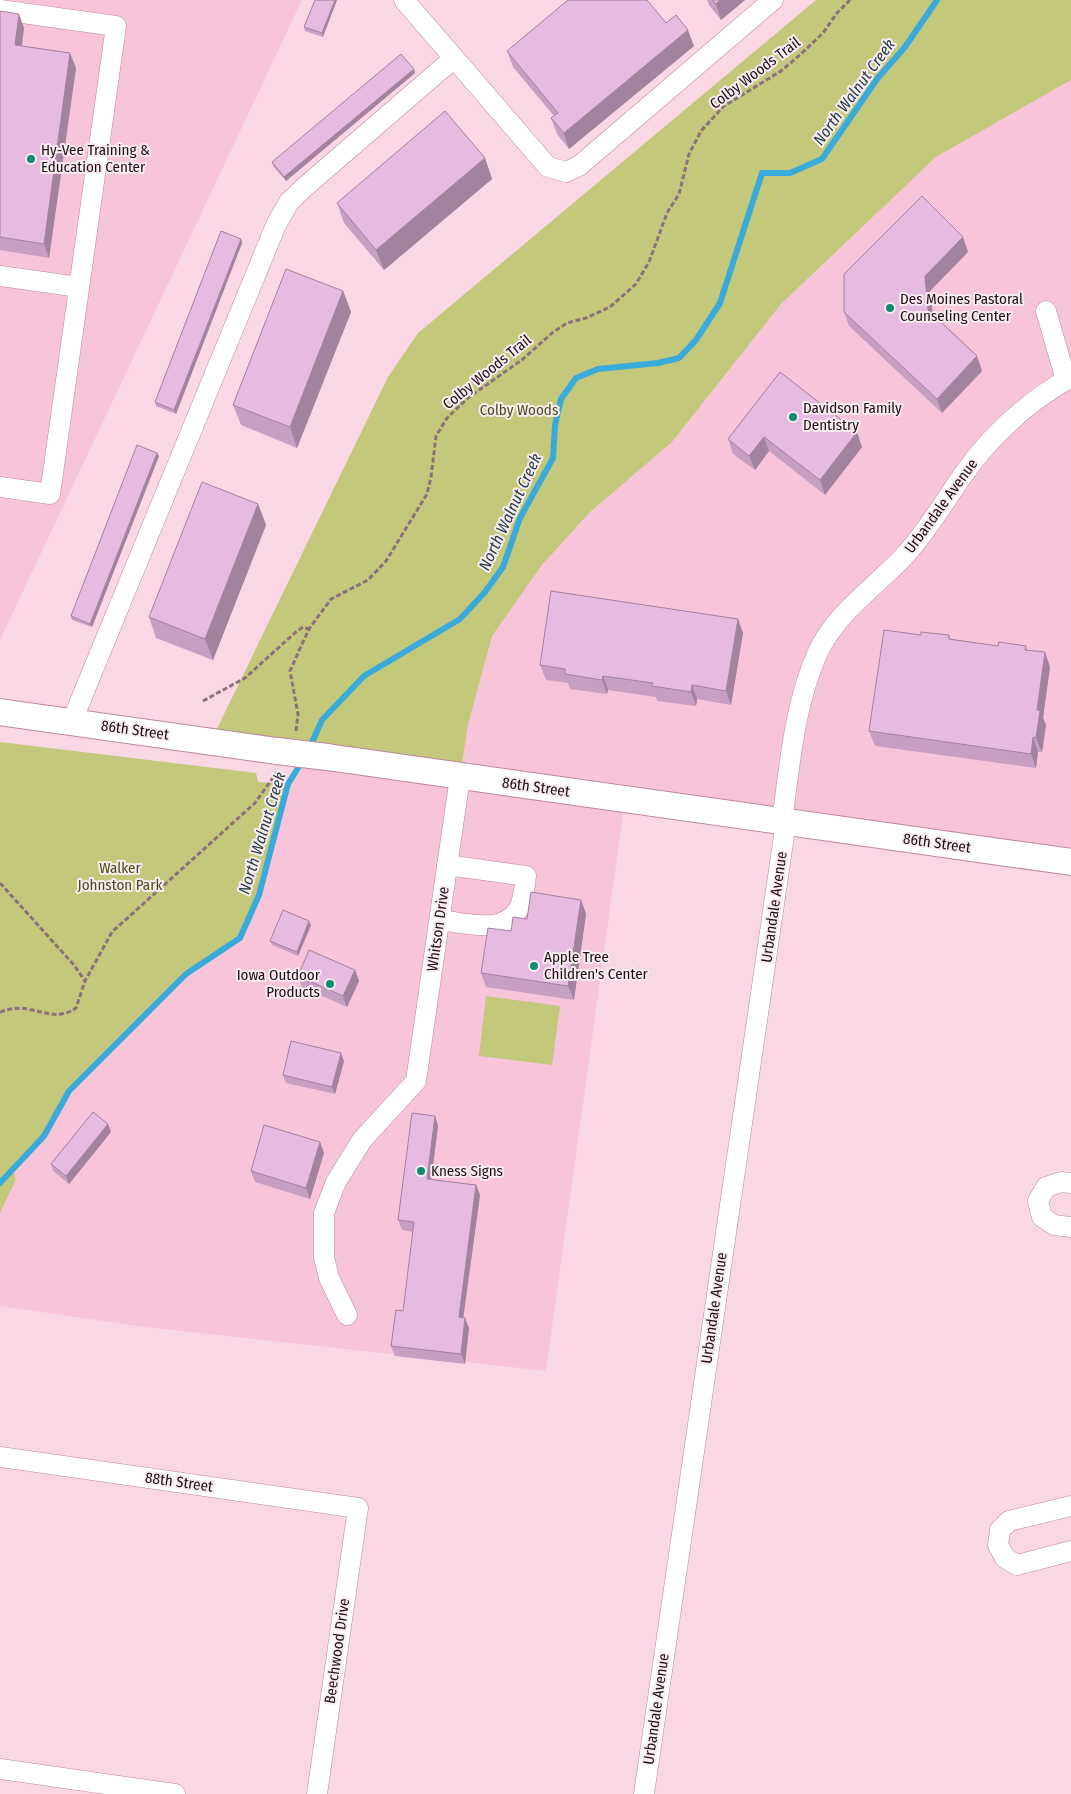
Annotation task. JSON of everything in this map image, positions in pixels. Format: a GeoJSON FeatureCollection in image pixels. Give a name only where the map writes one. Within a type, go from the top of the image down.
{"type":"FeatureCollection","features":[{"type":"Feature","properties":{"kind":"main road","name":"86th Street"},"geometry":{"type":"LineString","coordinates":[[0,712],[1071,862]]}},
{"type":"Feature","properties":{"kind":"street"},"geometry":{"type":"LineString","coordinates":[[404,0],[548,167],[566,172],[579,166],[773,0]]}},
{"type":"Feature","properties":{"kind":"street"},"geometry":{"type":"LineString","coordinates":[[0,10],[116,26],[50,494],[0,486]]}},
{"type":"Feature","properties":{"kind":"street"},"geometry":{"type":"LineString","coordinates":[[72,722],[276,224],[289,202],[307,185],[453,59]]}},
{"type":"Feature","properties":{"kind":"street"},"geometry":{"type":"LineString","coordinates":[[0,276],[79,287]]}},
{"type":"Feature","properties":{"kind":"street"},"geometry":{"type":"LineString","coordinates":[[1046,311],[1068,379]]}},
{"type":"Feature","properties":{"kind":"street","name":"Urbandale Avenue"},"geometry":{"type":"LineString","coordinates":[[644,1794],[784,822],[795,724],[806,681],[819,650],[832,630],[857,598],[904,556],[927,530],[963,474],[988,442],[1015,415],[1046,391],[1068,379]]}},
{"type":"Feature","properties":{"kind":"street","name":"Whitson Drive"},"geometry":{"type":"LineString","coordinates":[[346,1315],[329,1278],[324,1257],[324,1213],[336,1182],[362,1140],[416,1081],[460,777]]}},
{"type":"Feature","properties":{"kind":"street"},"geometry":{"type":"LineString","coordinates":[[440,920],[493,926],[503,921],[521,905],[526,876],[447,865]]}},
{"type":"Feature","properties":{"kind":"street"},"geometry":{"type":"LineString","coordinates":[[1071,1183],[1061,1182],[1046,1187],[1038,1201],[1042,1216],[1054,1225],[1071,1227]]}},
{"type":"Feature","properties":{"kind":"street","name":"88th Street"},"geometry":{"type":"LineString","coordinates":[[0,1457],[358,1508]]}},
{"type":"Feature","properties":{"kind":"street"},"geometry":{"type":"LineString","coordinates":[[1071,1506],[1009,1521],[1000,1530],[998,1545],[1005,1558],[1017,1565],[1071,1551]]}},
{"type":"Feature","properties":{"kind":"street","name":"Beechwood Drive"},"geometry":{"type":"LineString","coordinates":[[317,1794],[358,1508]]}},
{"type":"Feature","properties":{"kind":"street"},"geometry":{"type":"LineString","coordinates":[[0,1769],[175,1794]]}},
{"type":"Feature","properties":{"kind":"path","name":"Colby Woods Trail"},"geometry":{"type":"LineString","coordinates":[[284,751],[298,714],[290,671],[310,629],[331,599],[368,580],[386,561],[427,494],[436,436],[447,418],[468,398],[530,353],[552,333],[567,323],[610,307],[636,284],[649,262],[667,213],[678,194],[689,154],[701,131],[724,106],[781,71],[801,54],[823,33],[837,13],[850,0]]}},
{"type":"Feature","properties":{"kind":"path"},"geometry":{"type":"LineString","coordinates":[[203,700],[245,678],[303,627],[310,629]]}},
{"type":"Feature","properties":{"kind":"path"},"geometry":{"type":"LineString","coordinates":[[0,1012],[13,1008],[26,1008],[60,1016],[68,1014],[76,1008],[85,981],[112,932],[255,803],[284,751]]}},
{"type":"Feature","properties":{"kind":"path"},"geometry":{"type":"LineString","coordinates":[[0,883],[70,959],[85,981]]}},
{"type":"Feature","properties":{"kind":"shaded area"},"geometry":{"type":"Polygon","coordinates":[[[0,0],[302,0],[0,640],[0,0]]]}},
{"type":"Feature","properties":{"kind":"shaded area"},"geometry":{"type":"Polygon","coordinates":[[[1071,80],[1071,862],[625,800],[546,1371],[145,1327],[0,1306],[0,1183],[44,1136],[69,1091],[186,974],[215,955],[270,849],[288,784],[306,754],[460,777],[468,725],[492,636],[542,565],[589,513],[672,442],[781,304],[936,157],[1071,80]]]}},
{"type":"Feature","properties":{"kind":"green space","name":"Colby Woods"},"geometry":{"type":"Polygon","coordinates":[[[816,0],[1071,0],[1071,80],[936,157],[781,304],[672,442],[589,513],[542,565],[492,636],[468,725],[460,777],[211,741],[388,377],[418,333],[816,0]]]}},
{"type":"Feature","properties":{"kind":"green space","name":"Walker Johnston Park"},"geometry":{"type":"Polygon","coordinates":[[[0,742],[256,773],[258,782],[288,784],[259,895],[240,938],[186,974],[69,1091],[44,1136],[12,1170],[16,1179],[0,1213],[0,742]]]}},
{"type":"Feature","properties":{"kind":"green space"},"geometry":{"type":"Polygon","coordinates":[[[486,996],[560,1006],[552,1065],[479,1056],[486,996]]]}},
{"type":"Feature","properties":{"kind":"building"},"geometry":{"type":"Polygon","coordinates":[[[315,0],[335,0],[322,33],[304,27],[315,0]]]}},
{"type":"Feature","properties":{"kind":"building"},"geometry":{"type":"Polygon","coordinates":[[[568,0],[647,0],[666,23],[676,15],[688,30],[564,133],[551,118],[558,113],[507,51],[568,0]]]}},
{"type":"Feature","properties":{"kind":"building"},"geometry":{"type":"Polygon","coordinates":[[[712,0],[720,0],[716,4],[712,0]]]}},
{"type":"Feature","properties":{"kind":"building","name":"Hy-Vee Training & Education Center"},"geometry":{"type":"Polygon","coordinates":[[[0,11],[19,14],[15,45],[70,53],[44,244],[0,237],[0,11]]]}},
{"type":"Feature","properties":{"kind":"building"},"geometry":{"type":"Polygon","coordinates":[[[401,54],[414,69],[284,177],[272,162],[401,54]]]}},
{"type":"Feature","properties":{"kind":"building"},"geometry":{"type":"Polygon","coordinates":[[[445,111],[485,158],[376,250],[337,203],[445,111]]]}},
{"type":"Feature","properties":{"kind":"building","name":"Des Moines Pastoral Counseling Center"},"geometry":{"type":"Polygon","coordinates":[[[922,196],[963,237],[925,276],[928,310],[977,356],[937,399],[844,312],[844,274],[922,196]]]}},
{"type":"Feature","properties":{"kind":"building"},"geometry":{"type":"Polygon","coordinates":[[[221,231],[241,239],[174,410],[155,402],[221,231]]]}},
{"type":"Feature","properties":{"kind":"building"},"geometry":{"type":"Polygon","coordinates":[[[286,269],[343,291],[290,427],[233,405],[286,269]]]}},
{"type":"Feature","properties":{"kind":"building","name":"Davidson Family Dentistry"},"geometry":{"type":"Polygon","coordinates":[[[780,372],[857,432],[820,480],[764,437],[749,456],[728,439],[780,372]]]}},
{"type":"Feature","properties":{"kind":"building"},"geometry":{"type":"Polygon","coordinates":[[[137,445],[157,453],[90,624],[71,616],[137,445]]]}},
{"type":"Feature","properties":{"kind":"building"},"geometry":{"type":"Polygon","coordinates":[[[202,482],[258,504],[205,639],[149,617],[202,482]]]}},
{"type":"Feature","properties":{"kind":"building"},"geometry":{"type":"Polygon","coordinates":[[[551,591],[738,619],[726,691],[692,685],[691,692],[652,686],[653,683],[603,676],[602,680],[565,674],[565,669],[540,665],[551,591]]]}},
{"type":"Feature","properties":{"kind":"building"},"geometry":{"type":"Polygon","coordinates":[[[884,630],[921,635],[921,632],[949,635],[949,639],[998,646],[999,642],[1026,646],[1025,650],[1045,652],[1037,710],[1040,711],[1036,738],[1033,737],[1031,754],[869,731],[884,630]]]}},
{"type":"Feature","properties":{"kind":"building","name":"Apple Tree Children's Center"},"geometry":{"type":"Polygon","coordinates":[[[531,892],[581,900],[568,986],[481,973],[488,928],[511,931],[513,917],[527,919],[531,892]]]}},
{"type":"Feature","properties":{"kind":"building"},"geometry":{"type":"Polygon","coordinates":[[[283,910],[309,921],[297,952],[270,941],[283,910]]]}},
{"type":"Feature","properties":{"kind":"building"},"geometry":{"type":"Polygon","coordinates":[[[309,950],[355,970],[343,996],[298,976],[309,950]]]}},
{"type":"Feature","properties":{"kind":"building"},"geometry":{"type":"Polygon","coordinates":[[[291,1041],[341,1053],[332,1087],[283,1075],[291,1041]]]}},
{"type":"Feature","properties":{"kind":"building"},"geometry":{"type":"Polygon","coordinates":[[[93,1112],[108,1124],[66,1176],[51,1164],[93,1112]]]}},
{"type":"Feature","properties":{"kind":"building"},"geometry":{"type":"Polygon","coordinates":[[[412,1113],[435,1116],[427,1179],[476,1185],[459,1317],[465,1318],[461,1354],[391,1346],[396,1310],[403,1311],[414,1222],[398,1220],[412,1113]]]}},
{"type":"Feature","properties":{"kind":"building"},"geometry":{"type":"Polygon","coordinates":[[[264,1125],[320,1142],[306,1188],[251,1171],[264,1125]]]}},
{"type":"Feature","properties":{"kind":"waterway","name":"North Walnut Creek"},"geometry":{"type":"LineString","coordinates":[[309,749],[322,720],[364,676],[460,619],[485,592],[503,567],[520,518],[553,458],[555,425],[561,399],[576,378],[598,369],[658,363],[679,358],[696,340],[720,303],[762,173],[790,173],[822,159],[877,79],[905,47],[937,0]]}},
{"type":"Feature","properties":{"kind":"waterway","name":"North Walnut Creek"},"geometry":{"type":"LineString","coordinates":[[0,1183],[44,1136],[69,1091],[186,974],[240,938],[259,895],[288,784],[303,760]]}},
{"type":"Feature","properties":{"kind":"place","name":"Hy-Vee Training & Education Center"},"geometry":{"type":"Point","coordinates":[31,159]}},
{"type":"Feature","properties":{"kind":"place","name":"Des Moines Pastoral Counseling Center"},"geometry":{"type":"Point","coordinates":[890,308]}},
{"type":"Feature","properties":{"kind":"place","name":"Davidson Family Dentistry"},"geometry":{"type":"Point","coordinates":[793,417]}},
{"type":"Feature","properties":{"kind":"place","name":"Apple Tree Children's Center"},"geometry":{"type":"Point","coordinates":[534,966]}},
{"type":"Feature","properties":{"kind":"place","name":"Iowa Outdoor Products"},"geometry":{"type":"Point","coordinates":[330,984]}},
{"type":"Feature","properties":{"kind":"place","name":"Kness Signs"},"geometry":{"type":"Point","coordinates":[421,1171]}}]}
